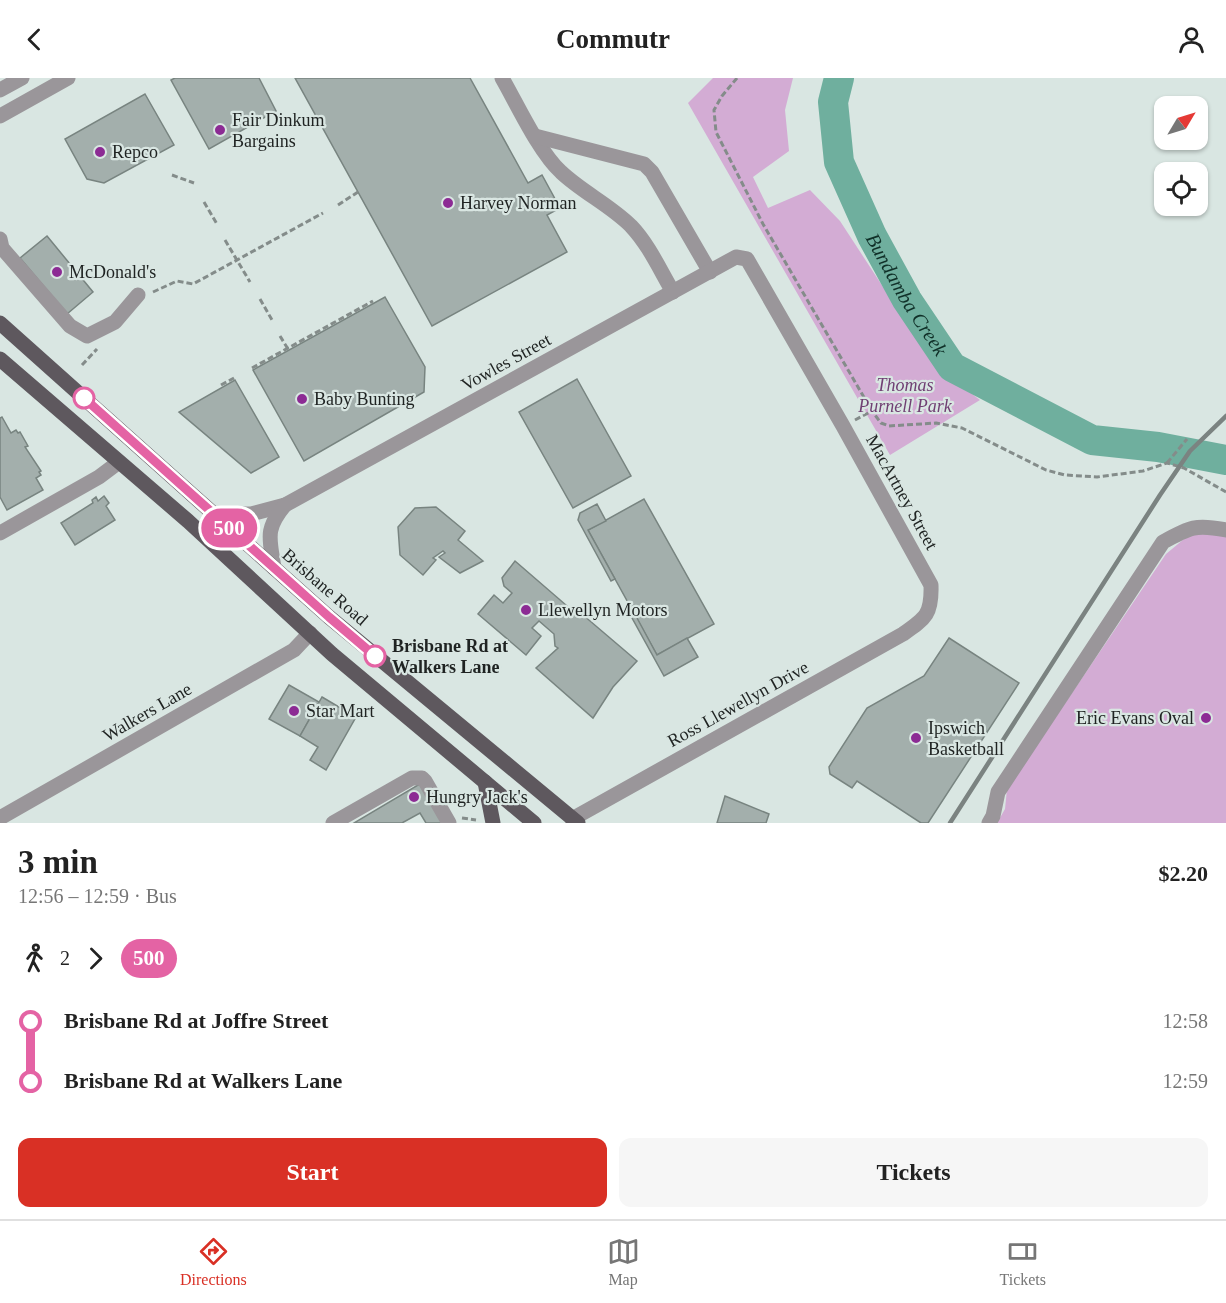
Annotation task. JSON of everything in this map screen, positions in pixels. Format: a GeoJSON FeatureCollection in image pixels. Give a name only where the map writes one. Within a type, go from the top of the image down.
{"type":"FeatureCollection","features":[{"type":"Feature","properties":{"kind":"main road","name":"Brisbane Road"},"geometry":{"type":"LineString","coordinates":[[0,323],[329,617],[572,822]]}},
{"type":"Feature","properties":{"kind":"main road"},"geometry":{"type":"LineString","coordinates":[[1,363],[188,521],[310,633],[534,823]]}},
{"type":"Feature","properties":{"kind":"main road"},"geometry":{"type":"LineString","coordinates":[[485,782],[493,823]]}},
{"type":"Feature","properties":{"kind":"street"},"geometry":{"type":"LineString","coordinates":[[14,108],[2,89],[22,78]]}},
{"type":"Feature","properties":{"kind":"street"},"geometry":{"type":"LineString","coordinates":[[0,116],[68,78]]}},
{"type":"Feature","properties":{"kind":"street"},"geometry":{"type":"LineString","coordinates":[[502,78],[535,136],[559,171],[631,226],[649,248],[673,292]]}},
{"type":"Feature","properties":{"kind":"street"},"geometry":{"type":"LineString","coordinates":[[535,136],[644,164],[652,172],[710,272]]}},
{"type":"Feature","properties":{"kind":"street"},"geometry":{"type":"LineString","coordinates":[[0,239],[2,248],[78,333],[87,336],[115,322],[138,295]]}},
{"type":"Feature","properties":{"kind":"street","name":"Vowles Street"},"geometry":{"type":"LineString","coordinates":[[218,517],[251,514],[285,505],[736,257],[747,259]]}},
{"type":"Feature","properties":{"kind":"street","name":"MacArtney Street"},"geometry":{"type":"LineString","coordinates":[[747,259],[792,335],[931,585],[932,604],[922,621]]}},
{"type":"Feature","properties":{"kind":"street"},"geometry":{"type":"LineString","coordinates":[[0,533],[99,477],[119,462]]}},
{"type":"Feature","properties":{"kind":"street"},"geometry":{"type":"LineString","coordinates":[[274,568],[270,531],[275,517],[285,505]]}},
{"type":"Feature","properties":{"kind":"street"},"geometry":{"type":"LineString","coordinates":[[989,823],[993,816],[998,792],[1163,542],[1186,529],[1205,526],[1226,530]]}},
{"type":"Feature","properties":{"kind":"street","name":"Ross Llewellyn Drive"},"geometry":{"type":"LineString","coordinates":[[572,822],[903,634],[922,621]]}},
{"type":"Feature","properties":{"kind":"street","name":"Walkers Lane"},"geometry":{"type":"LineString","coordinates":[[0,818],[294,650],[310,633]]}},
{"type":"Feature","properties":{"kind":"street"},"geometry":{"type":"LineString","coordinates":[[333,823],[417,777],[425,781],[449,823]]}},
{"type":"Feature","properties":{"kind":"path"},"geometry":{"type":"LineString","coordinates":[[736,78],[714,110],[716,132],[763,224],[881,423],[889,426],[936,423],[962,428],[1046,470],[1065,475],[1097,477],[1143,471],[1167,463],[1187,439]]}},
{"type":"Feature","properties":{"kind":"path"},"geometry":{"type":"LineString","coordinates":[[171,175],[194,183]]}},
{"type":"Feature","properties":{"kind":"path"},"geometry":{"type":"LineString","coordinates":[[338,205],[358,192]]}},
{"type":"Feature","properties":{"kind":"path"},"geometry":{"type":"LineString","coordinates":[[204,202],[217,224]]}},
{"type":"Feature","properties":{"kind":"path"},"geometry":{"type":"LineString","coordinates":[[153,292],[177,281],[193,284],[323,213]]}},
{"type":"Feature","properties":{"kind":"path"},"geometry":{"type":"LineString","coordinates":[[225,240],[250,282]]}},
{"type":"Feature","properties":{"kind":"path"},"geometry":{"type":"LineString","coordinates":[[260,299],[272,320]]}},
{"type":"Feature","properties":{"kind":"path"},"geometry":{"type":"LineString","coordinates":[[252,368],[373,301]]}},
{"type":"Feature","properties":{"kind":"path"},"geometry":{"type":"LineString","coordinates":[[280,336],[288,349]]}},
{"type":"Feature","properties":{"kind":"path"},"geometry":{"type":"LineString","coordinates":[[221,385],[234,378]]}},
{"type":"Feature","properties":{"kind":"path"},"geometry":{"type":"LineString","coordinates":[[1167,463],[1184,468],[1226,492]]}},
{"type":"Feature","properties":{"kind":"green space","name":"Thomas Purnell Park"},"geometry":{"type":"Polygon","coordinates":[[[713,78],[793,78],[785,110],[789,151],[753,177],[768,208],[810,190],[840,221],[934,365],[980,400],[890,455],[688,103],[713,78]]]}},
{"type":"Feature","properties":{"kind":"green space"},"geometry":{"type":"Polygon","coordinates":[[[1218,533],[1226,536],[1226,823],[997,823],[1005,809],[1007,789],[1166,554],[1190,534],[1218,533]]]}},
{"type":"Feature","properties":{"kind":"building","name":"Fair Dinkum Bargains"},"geometry":{"type":"Polygon","coordinates":[[[175,78],[259,78],[276,111],[209,149],[171,80],[175,78]]]}},
{"type":"Feature","properties":{"kind":"building"},"geometry":{"type":"Polygon","coordinates":[[[295,78],[470,78],[528,183],[542,175],[560,208],[547,215],[567,252],[432,326],[295,78]]]}},
{"type":"Feature","properties":{"kind":"building"},"geometry":{"type":"Polygon","coordinates":[[[145,94],[174,145],[104,183],[87,179],[65,139],[145,94]]]}},
{"type":"Feature","properties":{"kind":"building"},"geometry":{"type":"Polygon","coordinates":[[[47,236],[93,292],[67,314],[20,258],[47,236]]]}},
{"type":"Feature","properties":{"kind":"building"},"geometry":{"type":"Polygon","coordinates":[[[385,297],[425,367],[424,392],[304,461],[253,370],[385,297]]]}},
{"type":"Feature","properties":{"kind":"building"},"geometry":{"type":"Polygon","coordinates":[[[577,379],[631,476],[573,508],[519,412],[577,379]]]}},
{"type":"Feature","properties":{"kind":"building"},"geometry":{"type":"Polygon","coordinates":[[[235,380],[279,457],[251,473],[179,412],[235,380]]]}},
{"type":"Feature","properties":{"kind":"building"},"geometry":{"type":"Polygon","coordinates":[[[2,417],[11,433],[16,430],[20,432],[28,446],[25,447],[41,471],[39,472],[41,475],[36,478],[43,490],[7,510],[0,497],[0,418],[2,417]]]}},
{"type":"Feature","properties":{"kind":"building"},"geometry":{"type":"Polygon","coordinates":[[[104,496],[109,503],[106,506],[115,520],[75,545],[61,523],[93,503],[92,500],[96,497],[98,501],[104,496]]]}},
{"type":"Feature","properties":{"kind":"building"},"geometry":{"type":"Polygon","coordinates":[[[644,499],[714,624],[657,655],[588,530],[644,499]]]}},
{"type":"Feature","properties":{"kind":"building"},"geometry":{"type":"Polygon","coordinates":[[[597,504],[606,521],[588,530],[615,579],[611,581],[578,520],[580,513],[597,504]]]}},
{"type":"Feature","properties":{"kind":"building"},"geometry":{"type":"Polygon","coordinates":[[[436,507],[465,531],[458,540],[483,561],[460,573],[439,557],[445,553],[443,551],[433,558],[436,560],[423,575],[400,555],[398,527],[415,508],[436,507]]]}},
{"type":"Feature","properties":{"kind":"building"},"geometry":{"type":"Polygon","coordinates":[[[515,561],[574,612],[576,609],[637,661],[613,687],[593,718],[536,668],[558,648],[555,646],[554,634],[539,621],[532,628],[541,636],[526,655],[478,614],[494,595],[503,603],[512,593],[504,586],[502,578],[515,561]]]}},
{"type":"Feature","properties":{"kind":"building"},"geometry":{"type":"Polygon","coordinates":[[[630,605],[657,655],[687,638],[698,657],[664,676],[626,607],[630,605]]]}},
{"type":"Feature","properties":{"kind":"building","name":"Ipswich Basketball"},"geometry":{"type":"Polygon","coordinates":[[[949,638],[1019,683],[928,823],[921,823],[857,781],[852,788],[830,774],[829,767],[867,708],[924,676],[949,638]]]}},
{"type":"Feature","properties":{"kind":"building","name":"Star Mart"},"geometry":{"type":"Polygon","coordinates":[[[289,685],[319,702],[300,736],[269,719],[289,685]]]}},
{"type":"Feature","properties":{"kind":"building"},"geometry":{"type":"Polygon","coordinates":[[[322,697],[356,717],[326,770],[310,760],[318,747],[300,736],[322,697]]]}},
{"type":"Feature","properties":{"kind":"building","name":"Hungry Jack's"},"geometry":{"type":"Polygon","coordinates":[[[423,782],[447,823],[426,823],[420,813],[402,823],[354,823],[423,782]]]}},
{"type":"Feature","properties":{"kind":"building"},"geometry":{"type":"Polygon","coordinates":[[[725,796],[769,814],[766,823],[717,823],[725,796]]]}},
{"type":"Feature","properties":{"kind":"waterway","name":"Bundamba Creek"},"geometry":{"type":"LineString","coordinates":[[839,78],[833,102],[839,162],[872,236],[907,300],[952,367],[1092,440],[1158,447],[1226,460]]}},
{"type":"Feature","properties":{"kind":"railway"},"geometry":{"type":"LineString","coordinates":[[950,823],[1160,495],[1190,451],[1226,416]]}},
{"type":"Feature","properties":{"kind":"bus line","name":"500"},"geometry":{"type":"LineString","coordinates":[[84,398],[375,656]]}},
{"type":"Feature","properties":{"kind":"place","name":"Fair Dinkum Bargains"},"geometry":{"type":"Point","coordinates":[220,130]}},
{"type":"Feature","properties":{"kind":"place","name":"Repco"},"geometry":{"type":"Point","coordinates":[100,152]}},
{"type":"Feature","properties":{"kind":"place","name":"Harvey Norman"},"geometry":{"type":"Point","coordinates":[448,203]}},
{"type":"Feature","properties":{"kind":"place","name":"McDonald's"},"geometry":{"type":"Point","coordinates":[57,272]}},
{"type":"Feature","properties":{"kind":"place","name":"Baby Bunting"},"geometry":{"type":"Point","coordinates":[302,399]}},
{"type":"Feature","properties":{"kind":"place","name":"Llewellyn Motors"},"geometry":{"type":"Point","coordinates":[526,610]}},
{"type":"Feature","properties":{"kind":"place","name":"Brisbane Rd at Walkers Lane"},"geometry":{"type":"Point","coordinates":[375,656]}},
{"type":"Feature","properties":{"kind":"place","name":"Star Mart"},"geometry":{"type":"Point","coordinates":[294,711]}},
{"type":"Feature","properties":{"kind":"place","name":"Eric Evans Oval"},"geometry":{"type":"Point","coordinates":[1206,718]}},
{"type":"Feature","properties":{"kind":"place","name":"Ipswich Basketball"},"geometry":{"type":"Point","coordinates":[916,738]}},
{"type":"Feature","properties":{"kind":"place","name":"Hungry Jack's"},"geometry":{"type":"Point","coordinates":[414,797]}}]}
